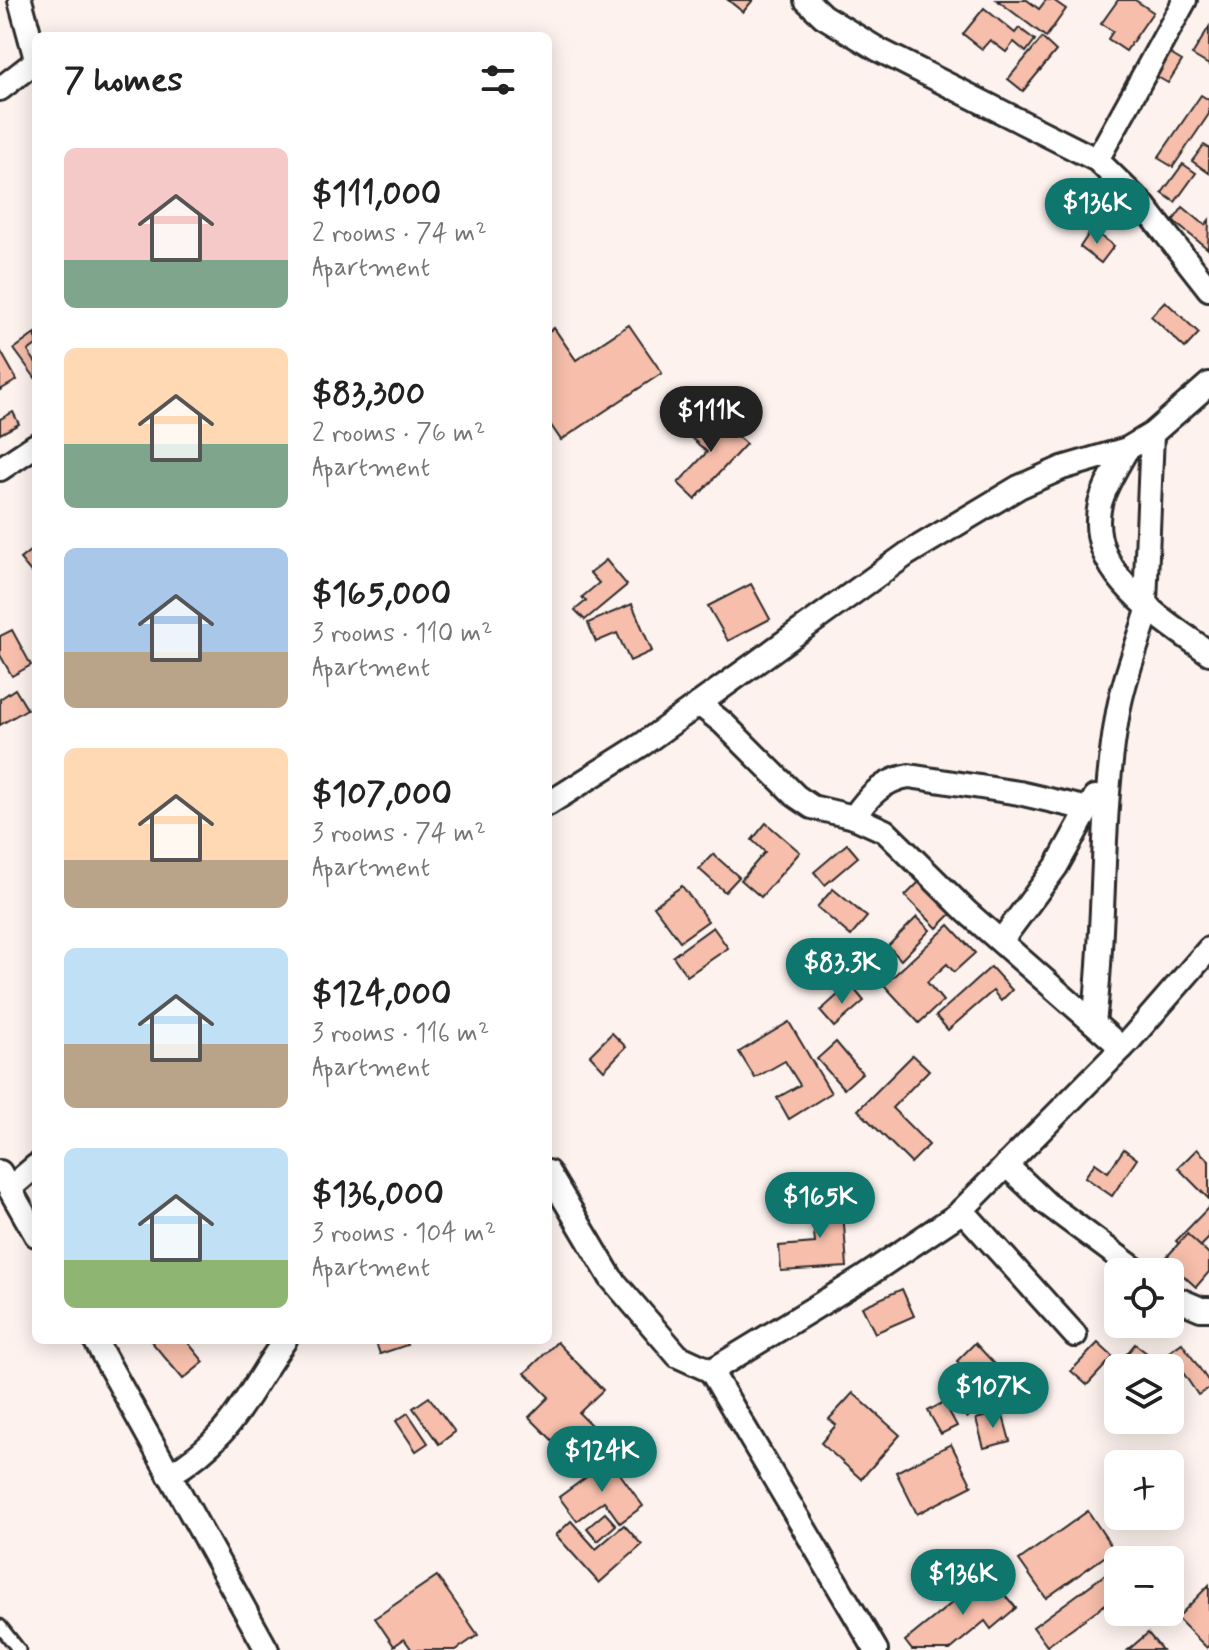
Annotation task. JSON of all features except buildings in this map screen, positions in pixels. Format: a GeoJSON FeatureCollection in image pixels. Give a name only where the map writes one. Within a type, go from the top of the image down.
{"type":"FeatureCollection","features":[{"type":"Feature","properties":{"kind":"street"},"geometry":{"type":"LineString","coordinates":[[20,0],[32,45]]}},
{"type":"Feature","properties":{"kind":"street"},"geometry":{"type":"LineString","coordinates":[[806,0],[823,16],[879,50],[1097,160],[1144,206],[1209,289]]}},
{"type":"Feature","properties":{"kind":"street"},"geometry":{"type":"LineString","coordinates":[[1097,160],[1185,0]]}},
{"type":"Feature","properties":{"kind":"street"},"geometry":{"type":"LineString","coordinates":[[0,89],[32,63]]}},
{"type":"Feature","properties":{"kind":"street"},"geometry":{"type":"LineString","coordinates":[[552,801],[643,744],[907,554],[1019,487],[1062,468],[1127,449],[1152,434],[1209,384]]}},
{"type":"Feature","properties":{"kind":"street"},"geometry":{"type":"LineString","coordinates":[[1094,1023],[1117,715],[1147,605],[1152,434]]}},
{"type":"Feature","properties":{"kind":"street"},"geometry":{"type":"LineString","coordinates":[[0,469],[32,448]]}},
{"type":"Feature","properties":{"kind":"street"},"geometry":{"type":"LineString","coordinates":[[1127,449],[1100,504],[1097,533],[1110,566],[1147,605],[1209,653]]}},
{"type":"Feature","properties":{"kind":"street"},"geometry":{"type":"LineString","coordinates":[[699,704],[723,723],[796,796],[812,807],[854,817],[885,831],[1001,941],[1122,1048]]}},
{"type":"Feature","properties":{"kind":"street"},"geometry":{"type":"LineString","coordinates":[[854,817],[876,790],[894,778],[909,776],[1019,793],[1088,809]]}},
{"type":"Feature","properties":{"kind":"street"},"geometry":{"type":"LineString","coordinates":[[1001,941],[1056,867],[1088,809],[1111,777]]}},
{"type":"Feature","properties":{"kind":"street"},"geometry":{"type":"LineString","coordinates":[[711,1371],[863,1278],[962,1210],[1122,1048],[1209,949]]}},
{"type":"Feature","properties":{"kind":"street"},"geometry":{"type":"LineString","coordinates":[[1006,1165],[1046,1203],[1120,1258]]}},
{"type":"Feature","properties":{"kind":"street"},"geometry":{"type":"LineString","coordinates":[[32,1168],[5,1180],[32,1228]]}},
{"type":"Feature","properties":{"kind":"street"},"geometry":{"type":"LineString","coordinates":[[552,1179],[611,1278],[678,1356],[711,1371],[876,1650]]}},
{"type":"Feature","properties":{"kind":"street"},"geometry":{"type":"LineString","coordinates":[[962,1210],[1075,1335]]}},
{"type":"Feature","properties":{"kind":"street"},"geometry":{"type":"LineString","coordinates":[[1184,1302],[1209,1309]]}},
{"type":"Feature","properties":{"kind":"street"},"geometry":{"type":"LineString","coordinates":[[97,1344],[267,1650]]}},
{"type":"Feature","properties":{"kind":"street"},"geometry":{"type":"LineString","coordinates":[[169,1475],[208,1450],[224,1433],[282,1344]]}},
{"type":"Feature","properties":{"kind":"lane"},"geometry":{"type":"LineString","coordinates":[[0,1626],[19,1650]]}}]}
